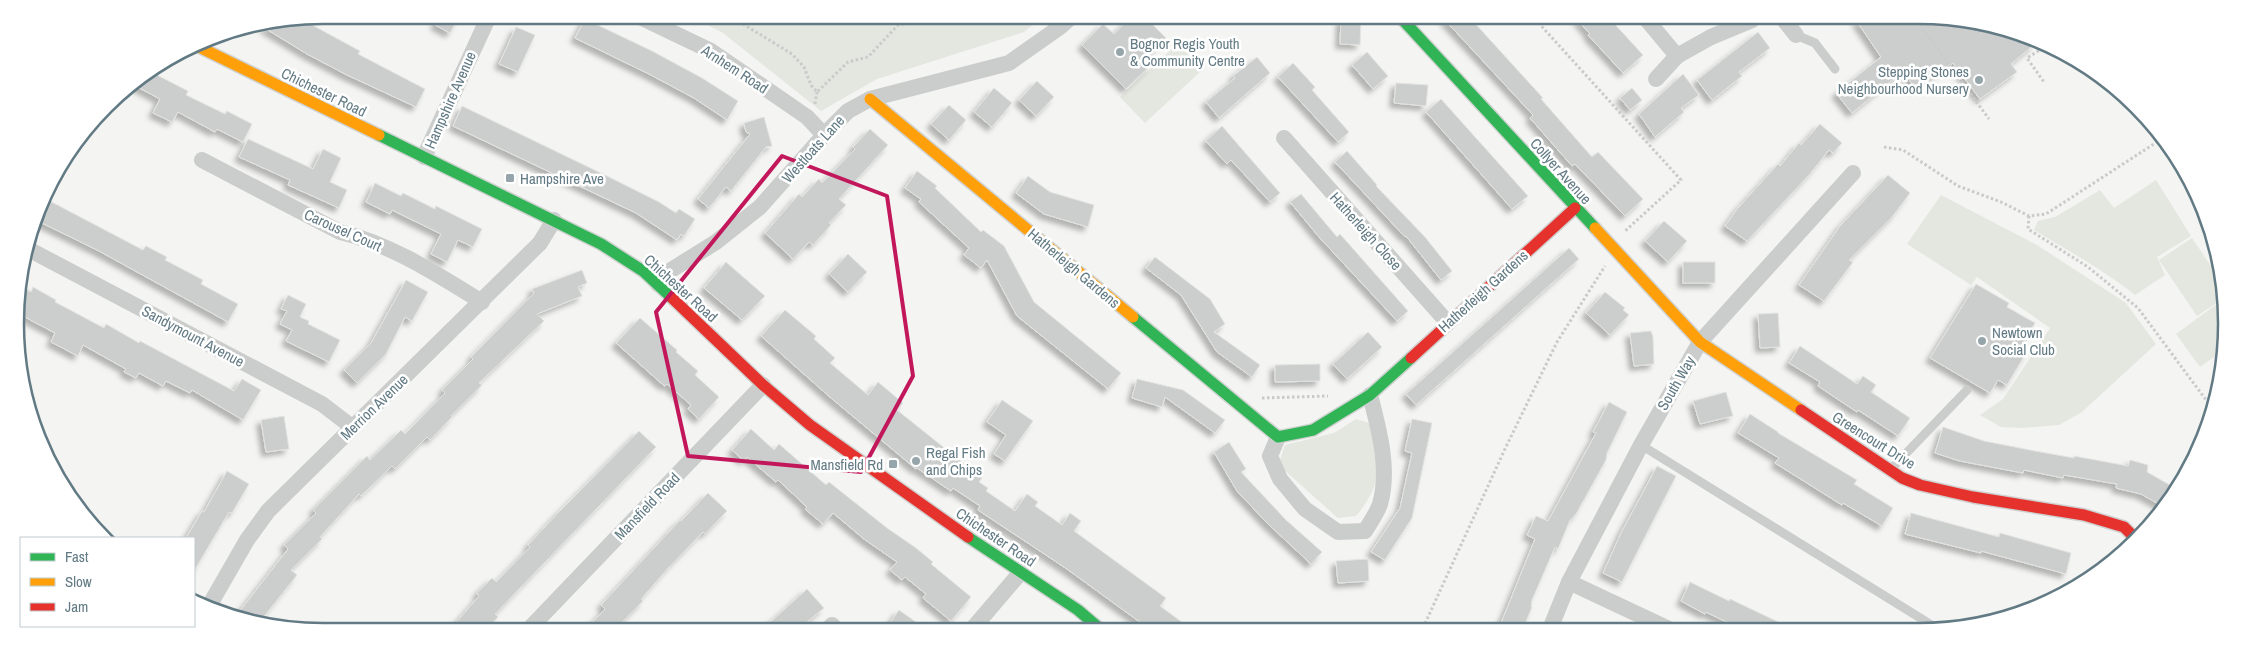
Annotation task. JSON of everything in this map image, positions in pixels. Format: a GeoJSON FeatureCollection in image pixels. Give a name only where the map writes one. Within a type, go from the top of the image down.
{"type":"FeatureCollection","features":[{"type":"Feature","properties":{"kind":"street","name":"Hampshire Avenue"},"geometry":{"type":"LineString","coordinates":[[424,157],[485,24]]}},
{"type":"Feature","properties":{"kind":"street","name":"Arnhem Road"},"geometry":{"type":"LineString","coordinates":[[655,24],[711,51],[807,118],[824,135]]}},
{"type":"Feature","properties":{"kind":"street","name":"Westloats Lane"},"geometry":{"type":"LineString","coordinates":[[658,284],[668,272],[716,242],[754,212],[848,111],[870,99],[1010,63],[1063,24]]}},
{"type":"Feature","properties":{"kind":"street","name":"Collyer Avenue"},"geometry":{"type":"LineString","coordinates":[[1407,24],[1700,342]]}},
{"type":"Feature","properties":{"kind":"street"},"geometry":{"type":"LineString","coordinates":[[1650,24],[1677,56]]}},
{"type":"Feature","properties":{"kind":"street"},"geometry":{"type":"LineString","coordinates":[[1656,79],[1677,56],[1711,37],[1742,24]]}},
{"type":"Feature","properties":{"kind":"street"},"geometry":{"type":"LineString","coordinates":[[1787,24],[1796,35]]}},
{"type":"Feature","properties":{"kind":"street","name":"Chichester Road"},"geometry":{"type":"LineString","coordinates":[[204,49],[554,220],[601,244],[643,271],[763,385],[810,425],[860,463],[1078,610],[1093,623]]}},
{"type":"Feature","properties":{"kind":"street","name":"Hatherleigh Gardens"},"geometry":{"type":"LineString","coordinates":[[870,99],[1278,437],[1313,430],[1370,396],[1575,208]]}},
{"type":"Feature","properties":{"kind":"street","name":"Hatherleigh Close"},"geometry":{"type":"LineString","coordinates":[[1284,138],[1448,323]]}},
{"type":"Feature","properties":{"kind":"street","name":"Carousel Court"},"geometry":{"type":"LineString","coordinates":[[202,160],[340,232],[373,242],[442,278],[482,302]]}},
{"type":"Feature","properties":{"kind":"street","name":"South Way"},"geometry":{"type":"LineString","coordinates":[[1553,623],[1570,582],[1641,445],[1700,342],[1853,173]]}},
{"type":"Feature","properties":{"kind":"street","name":"Merrion Avenue"},"geometry":{"type":"LineString","coordinates":[[212,601],[247,540],[268,511],[540,243],[554,220]]}},
{"type":"Feature","properties":{"kind":"street","name":"Sandymount Avenue"},"geometry":{"type":"LineString","coordinates":[[33,251],[322,404],[352,427]]}},
{"type":"Feature","properties":{"kind":"street","name":"Greencourt Drive"},"geometry":{"type":"LineString","coordinates":[[1700,342],[1890,470],[1920,485],[1973,497],[2084,515],[2124,527],[2131,534]]}},
{"type":"Feature","properties":{"kind":"street","name":"Mansfield Road"},"geometry":{"type":"LineString","coordinates":[[535,623],[763,385]]}},
{"type":"Feature","properties":{"kind":"street"},"geometry":{"type":"LineString","coordinates":[[1278,437],[1270,456],[1280,480],[1305,508],[1338,532],[1365,531],[1380,504],[1384,469],[1379,430],[1370,396]]}},
{"type":"Feature","properties":{"kind":"street"},"geometry":{"type":"LineString","coordinates":[[978,623],[1021,572]]}},
{"type":"Feature","properties":{"kind":"street"},"geometry":{"type":"LineString","coordinates":[[1570,582],[1656,623]]}},
{"type":"Feature","properties":{"kind":"lane"},"geometry":{"type":"LineString","coordinates":[[1796,35],[1815,43],[1835,69]]}},
{"type":"Feature","properties":{"kind":"lane"},"geometry":{"type":"LineString","coordinates":[[1890,470],[1967,390]]}},
{"type":"Feature","properties":{"kind":"lane"},"geometry":{"type":"LineString","coordinates":[[1641,445],[1928,623]]}},
{"type":"Feature","properties":{"kind":"path"},"geometry":{"type":"LineString","coordinates":[[743,24],[792,54],[804,67],[811,85],[817,92],[848,62],[868,57],[898,25],[935,24]]}},
{"type":"Feature","properties":{"kind":"path"},"geometry":{"type":"LineString","coordinates":[[1425,623],[1504,451],[1557,342],[1613,248],[1681,180],[1540,24]]}},
{"type":"Feature","properties":{"kind":"path"},"geometry":{"type":"LineString","coordinates":[[1920,24],[1989,119]]}},
{"type":"Feature","properties":{"kind":"path"},"geometry":{"type":"LineString","coordinates":[[2040,50],[2027,58],[2044,82]]}},
{"type":"Feature","properties":{"kind":"path"},"geometry":{"type":"LineString","coordinates":[[1884,147],[1903,150],[1958,186],[2001,202],[2029,216],[2046,214],[2157,142]]}},
{"type":"Feature","properties":{"kind":"path"},"geometry":{"type":"LineString","coordinates":[[2029,216],[2028,229],[2088,267],[2138,308],[2208,402]]}},
{"type":"Feature","properties":{"kind":"path"},"geometry":{"type":"LineString","coordinates":[[1261,398],[1330,396]]}},
{"type":"Feature","properties":{"kind":"highlighted area"},"geometry":{"type":"Polygon","coordinates":[[[782,156],[887,196],[913,376],[861,472],[688,456],[656,312],[782,156]]]}},
{"type":"Feature","properties":{"kind":"shaded area"},"geometry":{"type":"Polygon","coordinates":[[[706,24],[1034,24],[1024,32],[877,79],[821,111],[723,33],[706,24]]]}},
{"type":"Feature","properties":{"kind":"shaded area"},"geometry":{"type":"Polygon","coordinates":[[[1178,43],[1202,70],[1145,123],[1120,97],[1178,43]]]}},
{"type":"Feature","properties":{"kind":"shaded area"},"geometry":{"type":"Polygon","coordinates":[[[2156,180],[2191,236],[2157,257],[2165,275],[2135,295],[2098,269],[2034,230],[2038,221],[2055,217],[2100,190],[2114,208],[2156,180]]]}},
{"type":"Feature","properties":{"kind":"shaded area"},"geometry":{"type":"Polygon","coordinates":[[[1941,195],[2037,245],[2126,303],[2156,344],[2082,412],[2059,425],[2022,428],[2001,427],[1980,415],[2003,399],[2050,328],[1977,277],[1971,285],[1907,244],[1941,195]]]}},
{"type":"Feature","properties":{"kind":"shaded area"},"geometry":{"type":"Polygon","coordinates":[[[2192,238],[2213,269],[2218,302],[2197,316],[2159,260],[2192,238]]]}},
{"type":"Feature","properties":{"kind":"shaded area"},"geometry":{"type":"Polygon","coordinates":[[[2218,303],[2217,355],[2200,367],[2176,334],[2218,303]]]}},
{"type":"Feature","properties":{"kind":"shaded area"},"geometry":{"type":"Polygon","coordinates":[[[1356,419],[1369,423],[1377,462],[1377,472],[1372,493],[1356,516],[1338,518],[1283,469],[1280,460],[1285,445],[1334,433],[1356,419]]]}},
{"type":"Feature","properties":{"kind":"building"},"geometry":{"type":"Polygon","coordinates":[[[310,24],[360,51],[358,54],[425,89],[416,107],[307,54],[267,30],[310,24]]]}},
{"type":"Feature","properties":{"kind":"building"},"geometry":{"type":"Polygon","coordinates":[[[436,24],[455,24],[450,33],[436,24]]]}},
{"type":"Feature","properties":{"kind":"building"},"geometry":{"type":"Polygon","coordinates":[[[582,24],[595,24],[702,78],[738,101],[727,120],[694,98],[575,38],[582,24]]]}},
{"type":"Feature","properties":{"kind":"building","name":"Bognor Regis Youth & Community Centre"},"geometry":{"type":"Polygon","coordinates":[[[1103,24],[1114,34],[1124,24],[1152,24],[1166,38],[1145,59],[1151,65],[1126,89],[1082,45],[1103,24]]]}},
{"type":"Feature","properties":{"kind":"building"},"geometry":{"type":"Polygon","coordinates":[[[1341,24],[1361,24],[1360,45],[1340,44],[1341,24]]]}},
{"type":"Feature","properties":{"kind":"building"},"geometry":{"type":"Polygon","coordinates":[[[1449,24],[1476,24],[1543,98],[1541,99],[1592,157],[1598,152],[1643,199],[1625,216],[1575,164],[1572,166],[1530,118],[1533,115],[1449,24]]]}},
{"type":"Feature","properties":{"kind":"building"},"geometry":{"type":"Polygon","coordinates":[[[1581,24],[1615,24],[1643,55],[1623,73],[1588,35],[1590,34],[1581,24]]]}},
{"type":"Feature","properties":{"kind":"building"},"geometry":{"type":"Polygon","coordinates":[[[1859,24],[1938,24],[1958,26],[1996,34],[2032,47],[2011,64],[2017,72],[1980,99],[1953,63],[1915,88],[1903,71],[1852,113],[1836,93],[1881,57],[1859,24]]]}},
{"type":"Feature","properties":{"kind":"building"},"geometry":{"type":"Polygon","coordinates":[[[516,27],[535,35],[518,72],[499,64],[516,27]]]}},
{"type":"Feature","properties":{"kind":"building"},"geometry":{"type":"Polygon","coordinates":[[[1758,32],[1770,48],[1739,72],[1742,76],[1712,100],[1697,80],[1758,32]]]}},
{"type":"Feature","properties":{"kind":"building"},"geometry":{"type":"Polygon","coordinates":[[[1367,52],[1388,76],[1373,89],[1352,65],[1367,52]]]}},
{"type":"Feature","properties":{"kind":"building"},"geometry":{"type":"Polygon","coordinates":[[[1257,57],[1270,73],[1219,118],[1206,102],[1235,78],[1233,76],[1257,57]]]}},
{"type":"Feature","properties":{"kind":"building"},"geometry":{"type":"Polygon","coordinates":[[[1293,63],[1315,87],[1312,90],[1349,132],[1338,142],[1278,77],[1293,63]]]}},
{"type":"Feature","properties":{"kind":"building"},"geometry":{"type":"Polygon","coordinates":[[[1683,74],[1699,95],[1681,108],[1684,112],[1655,137],[1639,114],[1683,74]]]}},
{"type":"Feature","properties":{"kind":"building"},"geometry":{"type":"Polygon","coordinates":[[[156,75],[188,91],[186,95],[225,114],[227,111],[252,124],[243,142],[217,129],[215,132],[178,112],[172,122],[153,113],[160,99],[139,88],[156,75]]]}},
{"type":"Feature","properties":{"kind":"building"},"geometry":{"type":"Polygon","coordinates":[[[1037,81],[1054,97],[1036,116],[1019,100],[1037,81]]]}},
{"type":"Feature","properties":{"kind":"building"},"geometry":{"type":"Polygon","coordinates":[[[1396,83],[1428,85],[1426,106],[1394,103],[1396,83]]]}},
{"type":"Feature","properties":{"kind":"building"},"geometry":{"type":"Polygon","coordinates":[[[994,88],[1012,103],[992,127],[974,112],[994,88]]]}},
{"type":"Feature","properties":{"kind":"building"},"geometry":{"type":"Polygon","coordinates":[[[1632,88],[1642,100],[1630,110],[1620,98],[1632,88]]]}},
{"type":"Feature","properties":{"kind":"building"},"geometry":{"type":"Polygon","coordinates":[[[1441,99],[1528,196],[1512,209],[1426,112],[1441,99]]]}},
{"type":"Feature","properties":{"kind":"building"},"geometry":{"type":"Polygon","coordinates":[[[949,105],[966,120],[949,140],[931,124],[949,105]]]}},
{"type":"Feature","properties":{"kind":"building"},"geometry":{"type":"Polygon","coordinates":[[[462,106],[659,202],[676,213],[679,209],[695,219],[684,236],[681,234],[677,240],[636,213],[453,126],[462,106]]]}},
{"type":"Feature","properties":{"kind":"building"},"geometry":{"type":"Polygon","coordinates":[[[764,117],[772,146],[766,147],[731,191],[726,187],[709,208],[698,199],[750,134],[746,132],[744,123],[764,117]]]}},
{"type":"Feature","properties":{"kind":"building"},"geometry":{"type":"Polygon","coordinates":[[[1820,124],[1842,143],[1833,153],[1829,150],[1809,175],[1747,241],[1725,226],[1738,208],[1778,164],[1780,166],[1799,143],[1801,145],[1820,124]]]}},
{"type":"Feature","properties":{"kind":"building"},"geometry":{"type":"Polygon","coordinates":[[[1222,126],[1280,193],[1270,202],[1231,160],[1227,164],[1206,141],[1222,126]]]}},
{"type":"Feature","properties":{"kind":"building"},"geometry":{"type":"Polygon","coordinates":[[[870,129],[888,145],[839,199],[846,205],[829,223],[831,225],[813,245],[809,242],[793,259],[765,233],[799,194],[802,197],[819,179],[822,183],[855,149],[853,147],[870,129]]]}},
{"type":"Feature","properties":{"kind":"building"},"geometry":{"type":"Polygon","coordinates":[[[248,139],[313,169],[323,149],[341,158],[330,182],[347,190],[339,208],[288,185],[290,180],[239,157],[248,139]]]}},
{"type":"Feature","properties":{"kind":"building"},"geometry":{"type":"Polygon","coordinates":[[[1347,151],[1376,186],[1425,237],[1452,271],[1441,280],[1406,236],[1335,162],[1347,151]]]}},
{"type":"Feature","properties":{"kind":"building"},"geometry":{"type":"Polygon","coordinates":[[[917,171],[937,186],[935,188],[981,232],[983,230],[1004,246],[1034,302],[1121,373],[1108,389],[1017,316],[987,260],[981,268],[964,255],[969,248],[919,202],[921,199],[905,188],[917,171]]]}},
{"type":"Feature","properties":{"kind":"building"},"geometry":{"type":"Polygon","coordinates":[[[1888,175],[1910,193],[1892,217],[1849,260],[1853,262],[1824,301],[1799,285],[1840,226],[1888,175]]]}},
{"type":"Feature","properties":{"kind":"building"},"geometry":{"type":"Polygon","coordinates":[[[1028,176],[1050,192],[1094,205],[1088,227],[1044,214],[1016,193],[1028,176]]]}},
{"type":"Feature","properties":{"kind":"building"},"geometry":{"type":"Polygon","coordinates":[[[375,183],[401,196],[403,193],[435,209],[436,206],[482,229],[473,247],[458,240],[447,262],[431,254],[441,234],[392,210],[390,214],[366,202],[375,183]]]}},
{"type":"Feature","properties":{"kind":"building"},"geometry":{"type":"Polygon","coordinates":[[[1301,194],[1337,237],[1340,234],[1408,311],[1397,321],[1319,237],[1290,202],[1301,194]]]}},
{"type":"Feature","properties":{"kind":"building"},"geometry":{"type":"Polygon","coordinates":[[[50,201],[143,250],[146,246],[167,257],[165,260],[203,280],[201,284],[238,304],[228,322],[99,251],[42,223],[50,201]]]}},
{"type":"Feature","properties":{"kind":"building"},"geometry":{"type":"Polygon","coordinates":[[[1664,221],[1687,241],[1668,262],[1645,241],[1664,221]]]}},
{"type":"Feature","properties":{"kind":"building"},"geometry":{"type":"Polygon","coordinates":[[[1569,248],[1579,259],[1416,405],[1406,394],[1569,248]]]}},
{"type":"Feature","properties":{"kind":"building"},"geometry":{"type":"Polygon","coordinates":[[[848,254],[867,272],[848,292],[829,274],[848,254]]]}},
{"type":"Feature","properties":{"kind":"building"},"geometry":{"type":"Polygon","coordinates":[[[1155,257],[1210,299],[1225,324],[1214,332],[1260,365],[1252,377],[1217,352],[1181,295],[1146,268],[1155,257]]]}},
{"type":"Feature","properties":{"kind":"building"},"geometry":{"type":"Polygon","coordinates":[[[726,262],[765,296],[742,320],[704,288],[726,262]]]}},
{"type":"Feature","properties":{"kind":"building"},"geometry":{"type":"Polygon","coordinates":[[[1683,262],[1715,262],[1715,283],[1683,283],[1683,262]]]}},
{"type":"Feature","properties":{"kind":"building"},"geometry":{"type":"Polygon","coordinates":[[[582,270],[587,283],[578,287],[582,296],[537,314],[544,321],[479,383],[482,385],[430,440],[427,437],[395,469],[392,466],[361,496],[359,494],[320,537],[322,539],[291,570],[297,575],[264,617],[240,611],[288,549],[284,545],[316,513],[313,510],[367,456],[370,460],[401,430],[405,434],[445,393],[442,390],[473,359],[471,357],[534,293],[532,289],[582,270]]]}},
{"type":"Feature","properties":{"kind":"building"},"geometry":{"type":"Polygon","coordinates":[[[406,280],[428,292],[412,321],[405,317],[386,354],[357,383],[344,370],[371,343],[406,280]]]}},
{"type":"Feature","properties":{"kind":"building","name":"Newtown Social Club"},"geometry":{"type":"Polygon","coordinates":[[[1976,284],[2009,303],[2007,307],[2035,323],[2020,349],[2026,353],[2007,385],[1998,380],[1990,393],[1930,358],[1976,284]]]}},
{"type":"Feature","properties":{"kind":"building"},"geometry":{"type":"Polygon","coordinates":[[[33,287],[56,300],[55,302],[104,328],[106,324],[139,343],[140,341],[234,391],[242,379],[261,390],[243,420],[192,390],[190,393],[166,381],[163,386],[139,373],[136,378],[124,372],[126,369],[83,345],[78,356],[51,342],[55,333],[24,317],[26,289],[31,292],[33,287]]]}},
{"type":"Feature","properties":{"kind":"building"},"geometry":{"type":"Polygon","coordinates":[[[1605,292],[1625,308],[1623,310],[1629,315],[1610,335],[1586,313],[1605,292]]]}},
{"type":"Feature","properties":{"kind":"building"},"geometry":{"type":"Polygon","coordinates":[[[288,295],[306,304],[300,317],[309,321],[308,324],[340,340],[329,362],[286,341],[292,330],[280,324],[287,311],[281,309],[288,295]]]}},
{"type":"Feature","properties":{"kind":"building"},"geometry":{"type":"Polygon","coordinates":[[[785,310],[816,336],[814,339],[835,358],[830,363],[868,395],[878,382],[903,403],[897,410],[982,478],[979,482],[988,488],[986,491],[1015,511],[1027,494],[1038,502],[1035,506],[1062,525],[1070,513],[1081,521],[1074,531],[1166,598],[1160,606],[1183,623],[1141,623],[1067,569],[978,510],[980,506],[953,488],[951,491],[916,469],[761,336],[785,310]]]}},
{"type":"Feature","properties":{"kind":"building"},"geometry":{"type":"Polygon","coordinates":[[[1778,313],[1780,347],[1760,348],[1758,314],[1778,313]]]}},
{"type":"Feature","properties":{"kind":"building"},"geometry":{"type":"Polygon","coordinates":[[[640,318],[698,371],[695,375],[719,397],[699,419],[688,409],[691,405],[667,384],[665,386],[661,383],[616,343],[640,318]]]}},
{"type":"Feature","properties":{"kind":"building"},"geometry":{"type":"Polygon","coordinates":[[[1651,331],[1654,364],[1634,366],[1630,333],[1651,331]]]}},
{"type":"Feature","properties":{"kind":"building"},"geometry":{"type":"Polygon","coordinates":[[[1368,332],[1382,347],[1347,379],[1333,364],[1368,332]]]}},
{"type":"Feature","properties":{"kind":"building"},"geometry":{"type":"Polygon","coordinates":[[[1800,346],[1857,384],[1863,376],[1876,385],[1871,392],[1910,418],[1898,436],[1818,386],[1820,382],[1789,363],[1800,346]]]}},
{"type":"Feature","properties":{"kind":"building"},"geometry":{"type":"Polygon","coordinates":[[[1320,364],[1320,381],[1275,382],[1275,365],[1320,364]]]}},
{"type":"Feature","properties":{"kind":"building"},"geometry":{"type":"Polygon","coordinates":[[[1137,379],[1183,390],[1225,420],[1215,433],[1165,397],[1162,407],[1132,398],[1137,379]]]}},
{"type":"Feature","properties":{"kind":"building"},"geometry":{"type":"Polygon","coordinates":[[[1726,392],[1733,416],[1700,424],[1693,401],[1726,392]]]}},
{"type":"Feature","properties":{"kind":"building"},"geometry":{"type":"Polygon","coordinates":[[[1002,400],[1033,421],[1005,461],[994,454],[1006,435],[987,422],[1002,400]]]}},
{"type":"Feature","properties":{"kind":"building"},"geometry":{"type":"Polygon","coordinates":[[[1609,402],[1627,412],[1607,453],[1606,460],[1576,514],[1570,520],[1558,549],[1555,547],[1532,600],[1532,607],[1525,623],[1501,623],[1535,539],[1527,535],[1536,516],[1548,521],[1596,433],[1593,432],[1609,402]]]}},
{"type":"Feature","properties":{"kind":"building"},"geometry":{"type":"Polygon","coordinates":[[[1750,414],[1857,480],[1854,484],[1893,508],[1882,526],[1843,503],[1842,505],[1775,463],[1779,458],[1738,433],[1750,414]]]}},
{"type":"Feature","properties":{"kind":"building"},"geometry":{"type":"Polygon","coordinates":[[[284,416],[289,449],[266,452],[261,420],[284,416]]]}},
{"type":"Feature","properties":{"kind":"building"},"geometry":{"type":"Polygon","coordinates":[[[1412,419],[1432,423],[1412,518],[1385,560],[1371,552],[1400,508],[1412,453],[1405,451],[1412,419]]]}},
{"type":"Feature","properties":{"kind":"building"},"geometry":{"type":"Polygon","coordinates":[[[1943,427],[1984,441],[2074,458],[2074,456],[2128,466],[2130,460],[2148,465],[2147,472],[2171,485],[2158,504],[2141,494],[2116,488],[2117,484],[2064,475],[2063,478],[2024,470],[2023,473],[1960,461],[1935,453],[1943,427]]]}},
{"type":"Feature","properties":{"kind":"building"},"geometry":{"type":"Polygon","coordinates":[[[751,429],[774,450],[779,444],[826,485],[829,482],[887,528],[916,548],[933,562],[931,564],[971,597],[951,621],[923,598],[926,594],[905,577],[902,580],[890,570],[897,562],[864,539],[833,513],[823,524],[805,509],[807,507],[778,480],[776,482],[747,457],[744,461],[732,450],[751,429]]]}},
{"type":"Feature","properties":{"kind":"building"},"geometry":{"type":"Polygon","coordinates":[[[639,431],[656,447],[495,614],[498,617],[493,623],[456,623],[479,596],[477,593],[492,578],[496,582],[530,547],[528,545],[639,431]]]}},
{"type":"Feature","properties":{"kind":"building"},"geometry":{"type":"Polygon","coordinates":[[[1229,442],[1246,469],[1241,472],[1286,520],[1322,552],[1311,564],[1268,524],[1237,491],[1214,452],[1229,442]]]}},
{"type":"Feature","properties":{"kind":"building"},"geometry":{"type":"Polygon","coordinates":[[[1657,466],[1676,476],[1622,582],[1603,573],[1621,533],[1657,466]]]}},
{"type":"Feature","properties":{"kind":"building"},"geometry":{"type":"Polygon","coordinates":[[[227,471],[249,484],[232,513],[229,512],[195,569],[195,537],[187,537],[202,511],[204,512],[227,471]]]}},
{"type":"Feature","properties":{"kind":"building"},"geometry":{"type":"Polygon","coordinates":[[[708,493],[727,511],[705,534],[703,532],[669,567],[641,599],[643,601],[621,623],[592,623],[605,609],[601,605],[708,493]]]}},
{"type":"Feature","properties":{"kind":"building"},"geometry":{"type":"Polygon","coordinates":[[[1911,513],[1999,537],[2000,533],[2071,553],[2066,574],[1981,551],[1981,553],[1905,534],[1911,513]]]}},
{"type":"Feature","properties":{"kind":"building"},"geometry":{"type":"Polygon","coordinates":[[[1368,559],[1369,581],[1338,583],[1336,561],[1368,559]]]}},
{"type":"Feature","properties":{"kind":"building"},"geometry":{"type":"Polygon","coordinates":[[[1690,582],[1780,623],[1729,623],[1706,612],[1705,614],[1681,601],[1690,582]]]}},
{"type":"Feature","properties":{"kind":"building"},"geometry":{"type":"Polygon","coordinates":[[[807,589],[824,608],[806,623],[769,623],[807,589]]]}},
{"type":"Feature","properties":{"kind":"building"},"geometry":{"type":"Polygon","coordinates":[[[899,610],[917,623],[890,623],[899,610]]]}},
{"type":"Feature","properties":{"kind":"traffic: fast"},"geometry":{"type":"LineString","coordinates":[[1407,24],[1595,228]]}},
{"type":"Feature","properties":{"kind":"traffic: fast"},"geometry":{"type":"LineString","coordinates":[[379,135],[601,244],[643,271],[672,298]]}},
{"type":"Feature","properties":{"kind":"traffic: fast"},"geometry":{"type":"LineString","coordinates":[[1133,317],[1278,437],[1313,430],[1370,395],[1411,358]]}},
{"type":"Feature","properties":{"kind":"traffic: fast"},"geometry":{"type":"LineString","coordinates":[[968,537],[1078,610],[1093,623]]}},
{"type":"Feature","properties":{"kind":"traffic: slow"},"geometry":{"type":"LineString","coordinates":[[204,49],[379,135]]}},
{"type":"Feature","properties":{"kind":"traffic: slow"},"geometry":{"type":"LineString","coordinates":[[870,99],[1133,317]]}},
{"type":"Feature","properties":{"kind":"traffic: slow"},"geometry":{"type":"LineString","coordinates":[[1595,228],[1700,342],[1801,410]]}},
{"type":"Feature","properties":{"kind":"traffic: jam"},"geometry":{"type":"LineString","coordinates":[[1411,358],[1575,208]]}},
{"type":"Feature","properties":{"kind":"traffic: jam"},"geometry":{"type":"LineString","coordinates":[[672,298],[763,385],[810,425],[968,537]]}},
{"type":"Feature","properties":{"kind":"traffic: jam"},"geometry":{"type":"LineString","coordinates":[[1801,410],[1902,478],[1920,485],[1973,497],[2084,515],[2124,527],[2131,534]]}},
{"type":"Feature","properties":{"kind":"place","name":"Bognor Regis Youth & Community Centre"},"geometry":{"type":"Point","coordinates":[1120,52]}},
{"type":"Feature","properties":{"kind":"place","name":"Stepping Stones Neighbourhood Nursery"},"geometry":{"type":"Point","coordinates":[1979,80]}},
{"type":"Feature","properties":{"kind":"place","name":"Hampshire Ave"},"geometry":{"type":"Point","coordinates":[510,178]}},
{"type":"Feature","properties":{"kind":"place","name":"Newtown Social Club"},"geometry":{"type":"Point","coordinates":[1982,341]}},
{"type":"Feature","properties":{"kind":"place","name":"Regal Fish and Chips"},"geometry":{"type":"Point","coordinates":[916,461]}},
{"type":"Feature","properties":{"kind":"place","name":"Mansfield Rd"},"geometry":{"type":"Point","coordinates":[893,464]}}]}
